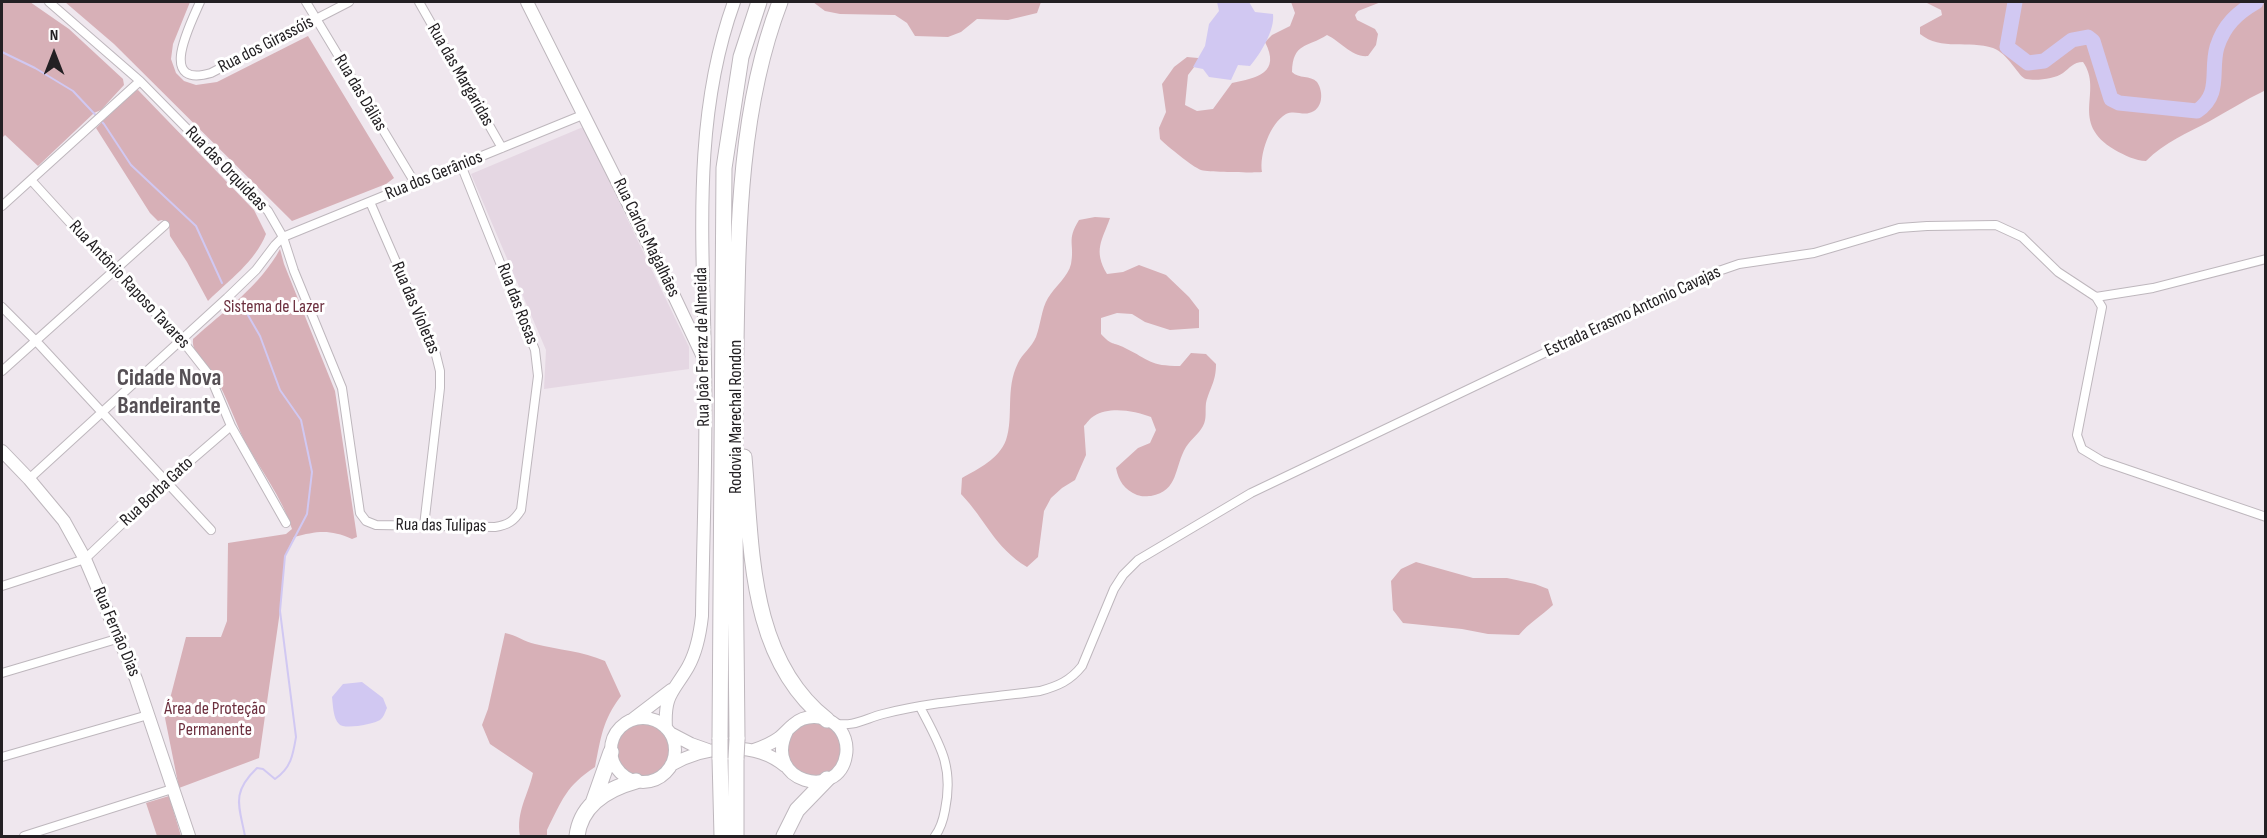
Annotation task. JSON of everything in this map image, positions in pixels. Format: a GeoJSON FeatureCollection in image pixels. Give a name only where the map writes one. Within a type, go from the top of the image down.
{"type":"FeatureCollection","features":[{"type":"Feature","properties":{"kind":"highway","name":"Rodovia Marechal Rondon"},"geometry":{"type":"LineString","coordinates":[[721,834],[717,749],[724,168],[741,57],[759,2]]}},
{"type":"Feature","properties":{"kind":"highway","name":"Rodovia Marechal Rondon"},"geometry":{"type":"LineString","coordinates":[[736,837],[737,267],[741,192],[750,117],[766,37],[780,2]]}},
{"type":"Feature","properties":{"kind":"highway"},"geometry":{"type":"LineString","coordinates":[[735,389],[742,424],[755,577],[760,607],[770,639],[790,680],[799,694],[830,722]]}},
{"type":"Feature","properties":{"kind":"highway"},"geometry":{"type":"LineString","coordinates":[[593,803],[611,752]]}},
{"type":"Feature","properties":{"kind":"highway"},"geometry":{"type":"LineString","coordinates":[[784,837],[797,810],[827,779]]}},
{"type":"Feature","properties":{"kind":"highway"},"geometry":{"type":"LineString","coordinates":[[577,837],[581,820],[593,803],[605,793],[636,781]]}},
{"type":"Feature","properties":{"kind":"main road","name":"Rua Carlos Magalhães"},"geometry":{"type":"LineString","coordinates":[[527,2],[681,309],[705,364]]}},
{"type":"Feature","properties":{"kind":"main road","name":"Rua João Ferraz de Almeida"},"geometry":{"type":"LineString","coordinates":[[632,720],[672,689],[688,668],[696,651],[701,625],[705,364],[701,219],[704,152],[718,58],[734,2]]}},
{"type":"Feature","properties":{"kind":"main road","name":"Rua Fernão Dias"},"geometry":{"type":"LineString","coordinates":[[2,451],[64,521],[85,559],[120,638],[189,837]]}},
{"type":"Feature","properties":{"kind":"main road","name":"Rua João Ferraz de Almeida"},"geometry":{"type":"LineString","coordinates":[[668,731],[666,708],[672,689]]}},
{"type":"Feature","properties":{"kind":"main road"},"geometry":{"type":"LineString","coordinates":[[717,749],[691,755],[671,765],[660,777],[636,781],[619,771],[613,762],[611,752],[616,732],[623,724],[632,720],[650,719],[691,744],[717,749],[754,750],[771,756],[786,766],[792,774],[809,782],[827,779],[840,770],[847,747],[845,739],[830,722],[809,717],[793,724],[772,743],[754,750]]}},
{"type":"Feature","properties":{"kind":"main road"},"geometry":{"type":"LineString","coordinates":[[668,731],[675,749],[671,765]]}},
{"type":"Feature","properties":{"kind":"main road"},"geometry":{"type":"LineString","coordinates":[[786,766],[781,749],[787,731]]}},
{"type":"Feature","properties":{"kind":"street","name":"Rua das Orquideas"},"geometry":{"type":"LineString","coordinates":[[49,2],[140,81],[259,200],[284,237],[294,271],[342,388],[360,513],[366,521]]}},
{"type":"Feature","properties":{"kind":"street","name":"Rua dos Girassóis"},"geometry":{"type":"LineString","coordinates":[[200,2],[181,46],[179,57],[183,68],[188,73],[199,77],[349,2]]}},
{"type":"Feature","properties":{"kind":"street","name":"Rua das Dálias"},"geometry":{"type":"LineString","coordinates":[[306,2],[415,183]]}},
{"type":"Feature","properties":{"kind":"street","name":"Rua das Margaridas"},"geometry":{"type":"LineString","coordinates":[[418,2],[502,148]]}},
{"type":"Feature","properties":{"kind":"street"},"geometry":{"type":"LineString","coordinates":[[2,206],[140,81]]}},
{"type":"Feature","properties":{"kind":"street","name":"Rua dos Gerânios"},"geometry":{"type":"LineString","coordinates":[[284,237],[585,114]]}},
{"type":"Feature","properties":{"kind":"street","name":"Rua das Rosas"},"geometry":{"type":"LineString","coordinates":[[461,165],[535,350],[538,376],[521,510],[514,520]]}},
{"type":"Feature","properties":{"kind":"street","name":"Rua Antônio Raposo Tavares"},"geometry":{"type":"LineString","coordinates":[[31,180],[113,270],[181,339],[210,376],[231,426],[286,523]]}},
{"type":"Feature","properties":{"kind":"street","name":"Rua das Violetas"},"geometry":{"type":"LineString","coordinates":[[370,202],[435,351],[440,371],[424,526]]}},
{"type":"Feature","properties":{"kind":"street"},"geometry":{"type":"LineString","coordinates":[[2,371],[165,225]]}},
{"type":"Feature","properties":{"kind":"street","name":"Estrada Erasmo Antonio Cavajas"},"geometry":{"type":"LineString","coordinates":[[857,724],[880,714],[909,708],[1057,687],[1074,676],[1082,666],[1114,589],[1123,574],[1138,560],[1251,493],[1710,274],[1739,264],[1814,253],[1899,228],[1996,225],[2022,237],[2058,272],[2093,295]]}},
{"type":"Feature","properties":{"kind":"street"},"geometry":{"type":"LineString","coordinates":[[29,479],[256,270],[274,245],[284,237]]}},
{"type":"Feature","properties":{"kind":"street"},"geometry":{"type":"LineString","coordinates":[[2093,295],[2154,288],[2265,259]]}},
{"type":"Feature","properties":{"kind":"street"},"geometry":{"type":"LineString","coordinates":[[2093,295],[2103,307],[2077,435],[2082,449],[2102,461],[2265,517]]}},
{"type":"Feature","properties":{"kind":"street"},"geometry":{"type":"LineString","coordinates":[[2,308],[102,411],[211,531]]}},
{"type":"Feature","properties":{"kind":"street","name":"Rua Borba Gato"},"geometry":{"type":"LineString","coordinates":[[85,559],[166,482],[231,426]]}},
{"type":"Feature","properties":{"kind":"street","name":"Rua das Tulipas"},"geometry":{"type":"LineString","coordinates":[[366,521],[376,525],[495,527],[506,525],[514,520]]}},
{"type":"Feature","properties":{"kind":"street"},"geometry":{"type":"LineString","coordinates":[[2,586],[85,559]]}},
{"type":"Feature","properties":{"kind":"street"},"geometry":{"type":"LineString","coordinates":[[2,673],[120,638]]}},
{"type":"Feature","properties":{"kind":"street"},"geometry":{"type":"LineString","coordinates":[[920,706],[945,755],[950,788],[941,828],[935,837]]}},
{"type":"Feature","properties":{"kind":"street"},"geometry":{"type":"LineString","coordinates":[[2,757],[148,715]]}},
{"type":"Feature","properties":{"kind":"street"},"geometry":{"type":"LineString","coordinates":[[830,722],[857,724]]}},
{"type":"Feature","properties":{"kind":"street"},"geometry":{"type":"LineString","coordinates":[[845,739],[857,724]]}},
{"type":"Feature","properties":{"kind":"street"},"geometry":{"type":"LineString","coordinates":[[24,837],[172,789]]}},
{"type":"Feature","properties":{"kind":"shaded area"},"geometry":{"type":"Polygon","coordinates":[[[1217,2],[1249,2],[1255,12],[1273,14],[1270,34],[1259,55],[1250,66],[1238,65],[1231,80],[1209,77],[1203,69],[1193,67],[1205,46],[1209,24],[1219,11],[1217,2]]]}},
{"type":"Feature","properties":{"kind":"shaded area"},"geometry":{"type":"Polygon","coordinates":[[[583,127],[689,347],[689,369],[544,389],[546,350],[471,174],[583,127]]]}},
{"type":"Feature","properties":{"kind":"shaded area"},"geometry":{"type":"Polygon","coordinates":[[[362,682],[383,698],[387,708],[380,720],[342,726],[336,718],[332,697],[343,684],[362,682]]]}},
{"type":"Feature","properties":{"kind":"green space"},"geometry":{"type":"Polygon","coordinates":[[[2,2],[30,2],[69,29],[123,79],[124,85],[101,110],[94,113],[38,166],[5,135],[2,138],[2,2]]]}},
{"type":"Feature","properties":{"kind":"green space"},"geometry":{"type":"Polygon","coordinates":[[[65,2],[190,2],[173,44],[171,59],[176,73],[184,81],[196,85],[217,82],[308,36],[394,178],[386,184],[292,221],[114,44],[65,2]]]}},
{"type":"Feature","properties":{"kind":"green space"},"geometry":{"type":"Polygon","coordinates":[[[813,2],[1041,2],[1037,13],[1008,20],[977,19],[961,32],[948,37],[915,36],[907,23],[895,15],[840,14],[825,11],[813,2]]]}},
{"type":"Feature","properties":{"kind":"green space"},"geometry":{"type":"Polygon","coordinates":[[[1291,2],[1381,2],[1358,11],[1355,15],[1357,20],[1375,29],[1378,34],[1376,45],[1368,56],[1362,56],[1327,35],[1302,47],[1295,55],[1292,72],[1317,82],[1321,95],[1320,105],[1309,113],[1289,113],[1280,118],[1264,149],[1262,172],[1212,171],[1197,168],[1160,139],[1159,128],[1166,112],[1162,84],[1174,67],[1187,57],[1198,58],[1198,62],[1188,75],[1185,105],[1197,111],[1213,109],[1232,83],[1258,76],[1268,67],[1269,52],[1265,42],[1272,35],[1290,26],[1295,13],[1291,2]]]}},
{"type":"Feature","properties":{"kind":"green space"},"geometry":{"type":"Polygon","coordinates":[[[1925,2],[2265,2],[2265,88],[2264,91],[2169,143],[2146,161],[2138,160],[2115,150],[2093,129],[2089,107],[2090,84],[2083,62],[2074,64],[2055,77],[2040,80],[2023,78],[2003,55],[1993,48],[1946,44],[1920,34],[1920,27],[1942,15],[1941,10],[1925,2]]]}},
{"type":"Feature","properties":{"kind":"green space","name":"Sistema de Lazer"},"geometry":{"type":"Polygon","coordinates":[[[138,90],[254,210],[266,234],[248,262],[208,301],[170,236],[169,224],[162,220],[158,221],[150,213],[96,128],[134,91],[138,90]]]}},
{"type":"Feature","properties":{"kind":"green space"},"geometry":{"type":"Polygon","coordinates":[[[1095,217],[1110,218],[1100,246],[1100,258],[1107,274],[1123,272],[1139,265],[1166,275],[1199,310],[1199,328],[1170,330],[1145,322],[1132,314],[1117,313],[1101,318],[1101,334],[1110,342],[1150,362],[1162,365],[1180,366],[1191,353],[1206,354],[1216,364],[1215,375],[1206,403],[1203,426],[1186,447],[1171,484],[1160,493],[1144,496],[1132,493],[1125,488],[1116,468],[1138,448],[1150,443],[1156,430],[1151,417],[1130,411],[1115,410],[1100,413],[1090,419],[1084,426],[1086,455],[1075,480],[1051,498],[1044,511],[1038,557],[1027,567],[1006,551],[961,494],[962,478],[987,463],[1003,447],[1008,431],[1012,383],[1018,363],[1036,337],[1048,298],[1069,269],[1075,227],[1079,220],[1095,217]]]}},
{"type":"Feature","properties":{"kind":"green space","name":"Área de Proteção Permanente"},"geometry":{"type":"Polygon","coordinates":[[[280,249],[335,391],[357,537],[352,539],[323,532],[294,537],[285,556],[280,611],[259,758],[179,788],[165,718],[186,637],[221,637],[227,621],[228,543],[286,534],[292,529],[277,494],[244,440],[219,385],[195,350],[193,339],[252,286],[280,249]]]}},
{"type":"Feature","properties":{"kind":"green space"},"geometry":{"type":"Polygon","coordinates":[[[1416,562],[1473,578],[1507,578],[1535,584],[1548,589],[1553,605],[1519,635],[1488,634],[1403,623],[1393,610],[1391,581],[1401,569],[1416,562]]]}},
{"type":"Feature","properties":{"kind":"green space"},"geometry":{"type":"Polygon","coordinates":[[[505,633],[531,643],[605,661],[621,696],[606,722],[595,767],[577,781],[566,794],[547,830],[547,836],[520,836],[521,811],[533,773],[490,744],[482,725],[488,709],[505,633]]]}},
{"type":"Feature","properties":{"kind":"green space"},"geometry":{"type":"Polygon","coordinates":[[[638,722],[648,722],[662,730],[668,739],[670,749],[668,759],[662,768],[648,776],[638,776],[621,764],[616,754],[616,744],[628,727],[638,722]]]}},
{"type":"Feature","properties":{"kind":"green space"},"geometry":{"type":"Polygon","coordinates":[[[814,723],[824,725],[833,731],[839,740],[841,750],[839,760],[833,769],[824,775],[814,777],[804,775],[795,769],[789,760],[787,750],[789,740],[795,731],[804,725],[814,723]]]}},
{"type":"Feature","properties":{"kind":"green space"},"geometry":{"type":"Polygon","coordinates":[[[169,796],[181,836],[157,836],[146,803],[169,796]]]}},
{"type":"Feature","properties":{"kind":"waterway"},"geometry":{"type":"LineString","coordinates":[[2015,2],[2007,47],[2028,63],[2044,61],[2072,40],[2088,37],[2093,41],[2111,99],[2119,103],[2197,111],[2210,97],[2214,82],[2215,56],[2223,32],[2237,15],[2256,2]]}},
{"type":"Feature","properties":{"kind":"waterway"},"geometry":{"type":"LineString","coordinates":[[2,52],[35,68],[73,91],[104,124],[131,165],[196,226],[222,283]]}},
{"type":"Feature","properties":{"kind":"waterway"},"geometry":{"type":"LineString","coordinates":[[239,303],[260,336],[280,390],[301,420],[312,472],[307,514],[285,556],[280,611],[295,744],[285,770],[275,779],[263,769],[257,768],[243,785],[239,807],[245,836]]}},
{"type":"Feature","properties":{"kind":"district","name":"Cidade Nova Bandeirante"},"geometry":{"type":"Point","coordinates":[169,393]}}]}
